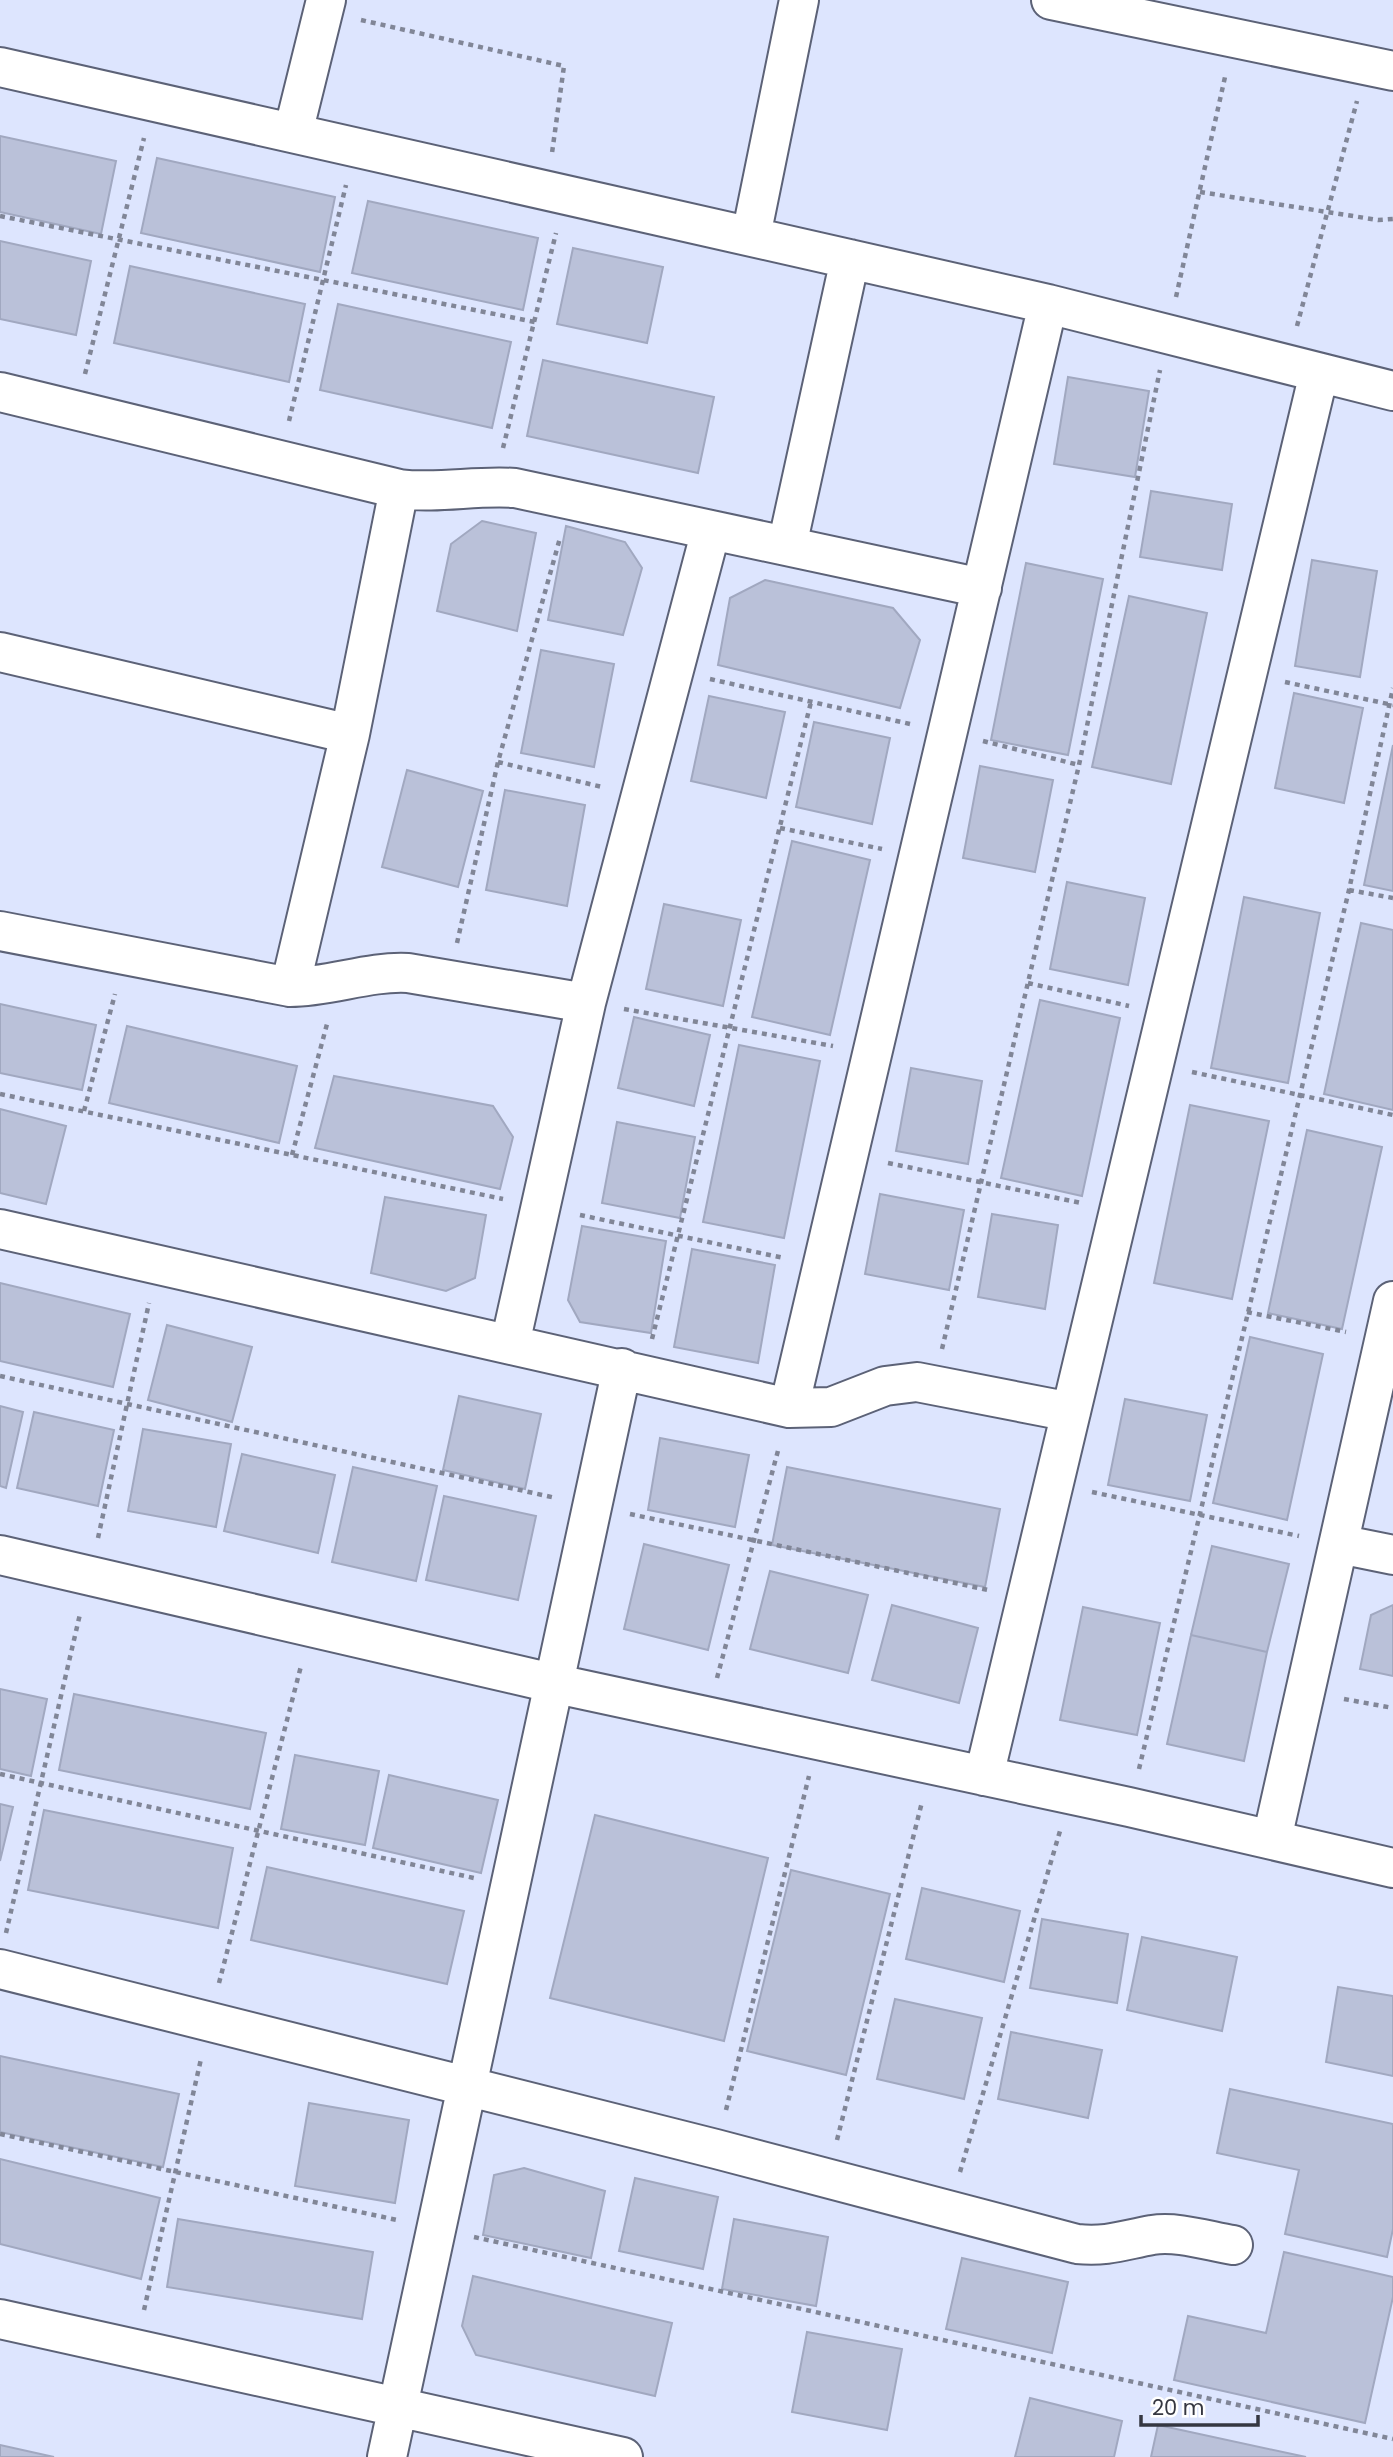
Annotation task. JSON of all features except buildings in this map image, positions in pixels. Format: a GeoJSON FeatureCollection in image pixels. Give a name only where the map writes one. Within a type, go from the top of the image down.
{"type":"FeatureCollection","features":[{"type":"Feature","properties":{"kind":"street"},"geometry":{"type":"LineString","coordinates":[[293,133],[326,0]]}},
{"type":"Feature","properties":{"kind":"street"},"geometry":{"type":"LineString","coordinates":[[751,236],[799,0]]}},
{"type":"Feature","properties":{"kind":"street"},"geometry":{"type":"LineString","coordinates":[[1051,0],[1380,68]]}},
{"type":"Feature","properties":{"kind":"street"},"geometry":{"type":"LineString","coordinates":[[0,67],[1048,304],[1393,391]]}},
{"type":"Feature","properties":{"kind":"street"},"geometry":{"type":"LineString","coordinates":[[787,546],[850,259]]}},
{"type":"Feature","properties":{"kind":"street"},"geometry":{"type":"LineString","coordinates":[[789,1408],[1048,304]]}},
{"type":"Feature","properties":{"kind":"street"},"geometry":{"type":"LineString","coordinates":[[984,1776],[1247,674],[1303,369]]}},
{"type":"Feature","properties":{"kind":"street"},"geometry":{"type":"LineString","coordinates":[[0,392],[400,489],[447,492],[493,486],[571,500],[982,588]]}},
{"type":"Feature","properties":{"kind":"street"},"geometry":{"type":"LineString","coordinates":[[290,988],[350,734],[400,489]]}},
{"type":"Feature","properties":{"kind":"street"},"geometry":{"type":"LineString","coordinates":[[510,1344],[586,1003],[711,530]]}},
{"type":"Feature","properties":{"kind":"street"},"geometry":{"type":"LineString","coordinates":[[0,652],[350,734]]}},
{"type":"Feature","properties":{"kind":"street"},"geometry":{"type":"LineString","coordinates":[[0,931],[290,988],[338,983],[360,975],[384,972],[586,1003]]}},
{"type":"Feature","properties":{"kind":"street"},"geometry":{"type":"LineString","coordinates":[[0,1229],[789,1408],[831,1407],[901,1382],[933,1384],[1071,1412]]}},
{"type":"Feature","properties":{"kind":"street"},"geometry":{"type":"LineString","coordinates":[[1272,1839],[1393,1301]]}},
{"type":"Feature","properties":{"kind":"street"},"geometry":{"type":"LineString","coordinates":[[387,2457],[591,1505],[633,1371]]}},
{"type":"Feature","properties":{"kind":"street"},"geometry":{"type":"LineString","coordinates":[[1339,1544],[1393,1555]]}},
{"type":"Feature","properties":{"kind":"street"},"geometry":{"type":"LineString","coordinates":[[0,1555],[552,1683],[1129,1807],[1393,1868]]}},
{"type":"Feature","properties":{"kind":"street"},"geometry":{"type":"LineString","coordinates":[[0,1969],[467,2085],[1087,2245],[1116,2245],[1153,2235],[1173,2235],[1233,2245]]}},
{"type":"Feature","properties":{"kind":"street"},"geometry":{"type":"LineString","coordinates":[[0,2319],[623,2457]]}},
{"type":"Feature","properties":{"kind":"path"},"geometry":{"type":"LineString","coordinates":[[933,1384],[1079,765],[1167,334],[1233,38]]}},
{"type":"Feature","properties":{"kind":"path"},"geometry":{"type":"LineString","coordinates":[[1303,369],[1327,212],[1380,68]]}},
{"type":"Feature","properties":{"kind":"path"},"geometry":{"type":"LineString","coordinates":[[76,409],[153,102]]}},
{"type":"Feature","properties":{"kind":"path"},"geometry":{"type":"LineString","coordinates":[[280,459],[355,147]]}},
{"type":"Feature","properties":{"kind":"path"},"geometry":{"type":"LineString","coordinates":[[1200,192],[1378,220],[1393,219]]}},
{"type":"Feature","properties":{"kind":"path"},"geometry":{"type":"LineString","coordinates":[[0,216],[535,322]]}},
{"type":"Feature","properties":{"kind":"path"},"geometry":{"type":"LineString","coordinates":[[448,980],[498,762],[571,500]]}},
{"type":"Feature","properties":{"kind":"path"},"geometry":{"type":"LineString","coordinates":[[672,670],[1079,765]]}},
{"type":"Feature","properties":{"kind":"path"},"geometry":{"type":"LineString","coordinates":[[1247,674],[1391,704]]}},
{"type":"Feature","properties":{"kind":"path"},"geometry":{"type":"LineString","coordinates":[[1129,1807],[1349,890],[1393,688]]}},
{"type":"Feature","properties":{"kind":"path"},"geometry":{"type":"LineString","coordinates":[[633,1371],[679,1236],[811,702]]}},
{"type":"Feature","properties":{"kind":"path"},"geometry":{"type":"LineString","coordinates":[[498,762],[639,796]]}},
{"type":"Feature","properties":{"kind":"path"},"geometry":{"type":"LineString","coordinates":[[780,828],[920,856]]}},
{"type":"Feature","properties":{"kind":"path"},"geometry":{"type":"LineString","coordinates":[[1349,890],[1393,898]]}},
{"type":"Feature","properties":{"kind":"path"},"geometry":{"type":"LineString","coordinates":[[84,1111],[125,956]]}},
{"type":"Feature","properties":{"kind":"path"},"geometry":{"type":"LineString","coordinates":[[292,1155],[338,983]]}},
{"type":"Feature","properties":{"kind":"path"},"geometry":{"type":"LineString","coordinates":[[1028,983],[1166,1014]]}},
{"type":"Feature","properties":{"kind":"path"},"geometry":{"type":"LineString","coordinates":[[586,1003],[873,1053]]}},
{"type":"Feature","properties":{"kind":"path"},"geometry":{"type":"LineString","coordinates":[[1154,1064],[1393,1115]]}},
{"type":"Feature","properties":{"kind":"path"},"geometry":{"type":"LineString","coordinates":[[0,1094],[823,1266]]}},
{"type":"Feature","properties":{"kind":"path"},"geometry":{"type":"LineString","coordinates":[[849,1155],[1119,1211]]}},
{"type":"Feature","properties":{"kind":"path"},"geometry":{"type":"LineString","coordinates":[[1247,1312],[1385,1339]]}},
{"type":"Feature","properties":{"kind":"path"},"geometry":{"type":"LineString","coordinates":[[0,1376],[1026,1598]]}},
{"type":"Feature","properties":{"kind":"path"},"geometry":{"type":"LineString","coordinates":[[706,1716],[789,1408]]}},
{"type":"Feature","properties":{"kind":"path"},"geometry":{"type":"LineString","coordinates":[[1054,1484],[1339,1544]]}},
{"type":"Feature","properties":{"kind":"path"},"geometry":{"type":"LineString","coordinates":[[1306,1691],[1393,1708]]}},
{"type":"Feature","properties":{"kind":"path"},"geometry":{"type":"LineString","coordinates":[[716,2149],[818,1741]]}},
{"type":"Feature","properties":{"kind":"path"},"geometry":{"type":"LineString","coordinates":[[828,2178],[931,1765]]}},
{"type":"Feature","properties":{"kind":"path"},"geometry":{"type":"LineString","coordinates":[[0,1774],[509,1885]]}},
{"type":"Feature","properties":{"kind":"path"},"geometry":{"type":"LineString","coordinates":[[949,2210],[1071,1795]]}},
{"type":"Feature","properties":{"kind":"path"},"geometry":{"type":"LineString","coordinates":[[0,2134],[1393,2439]]}}]}
